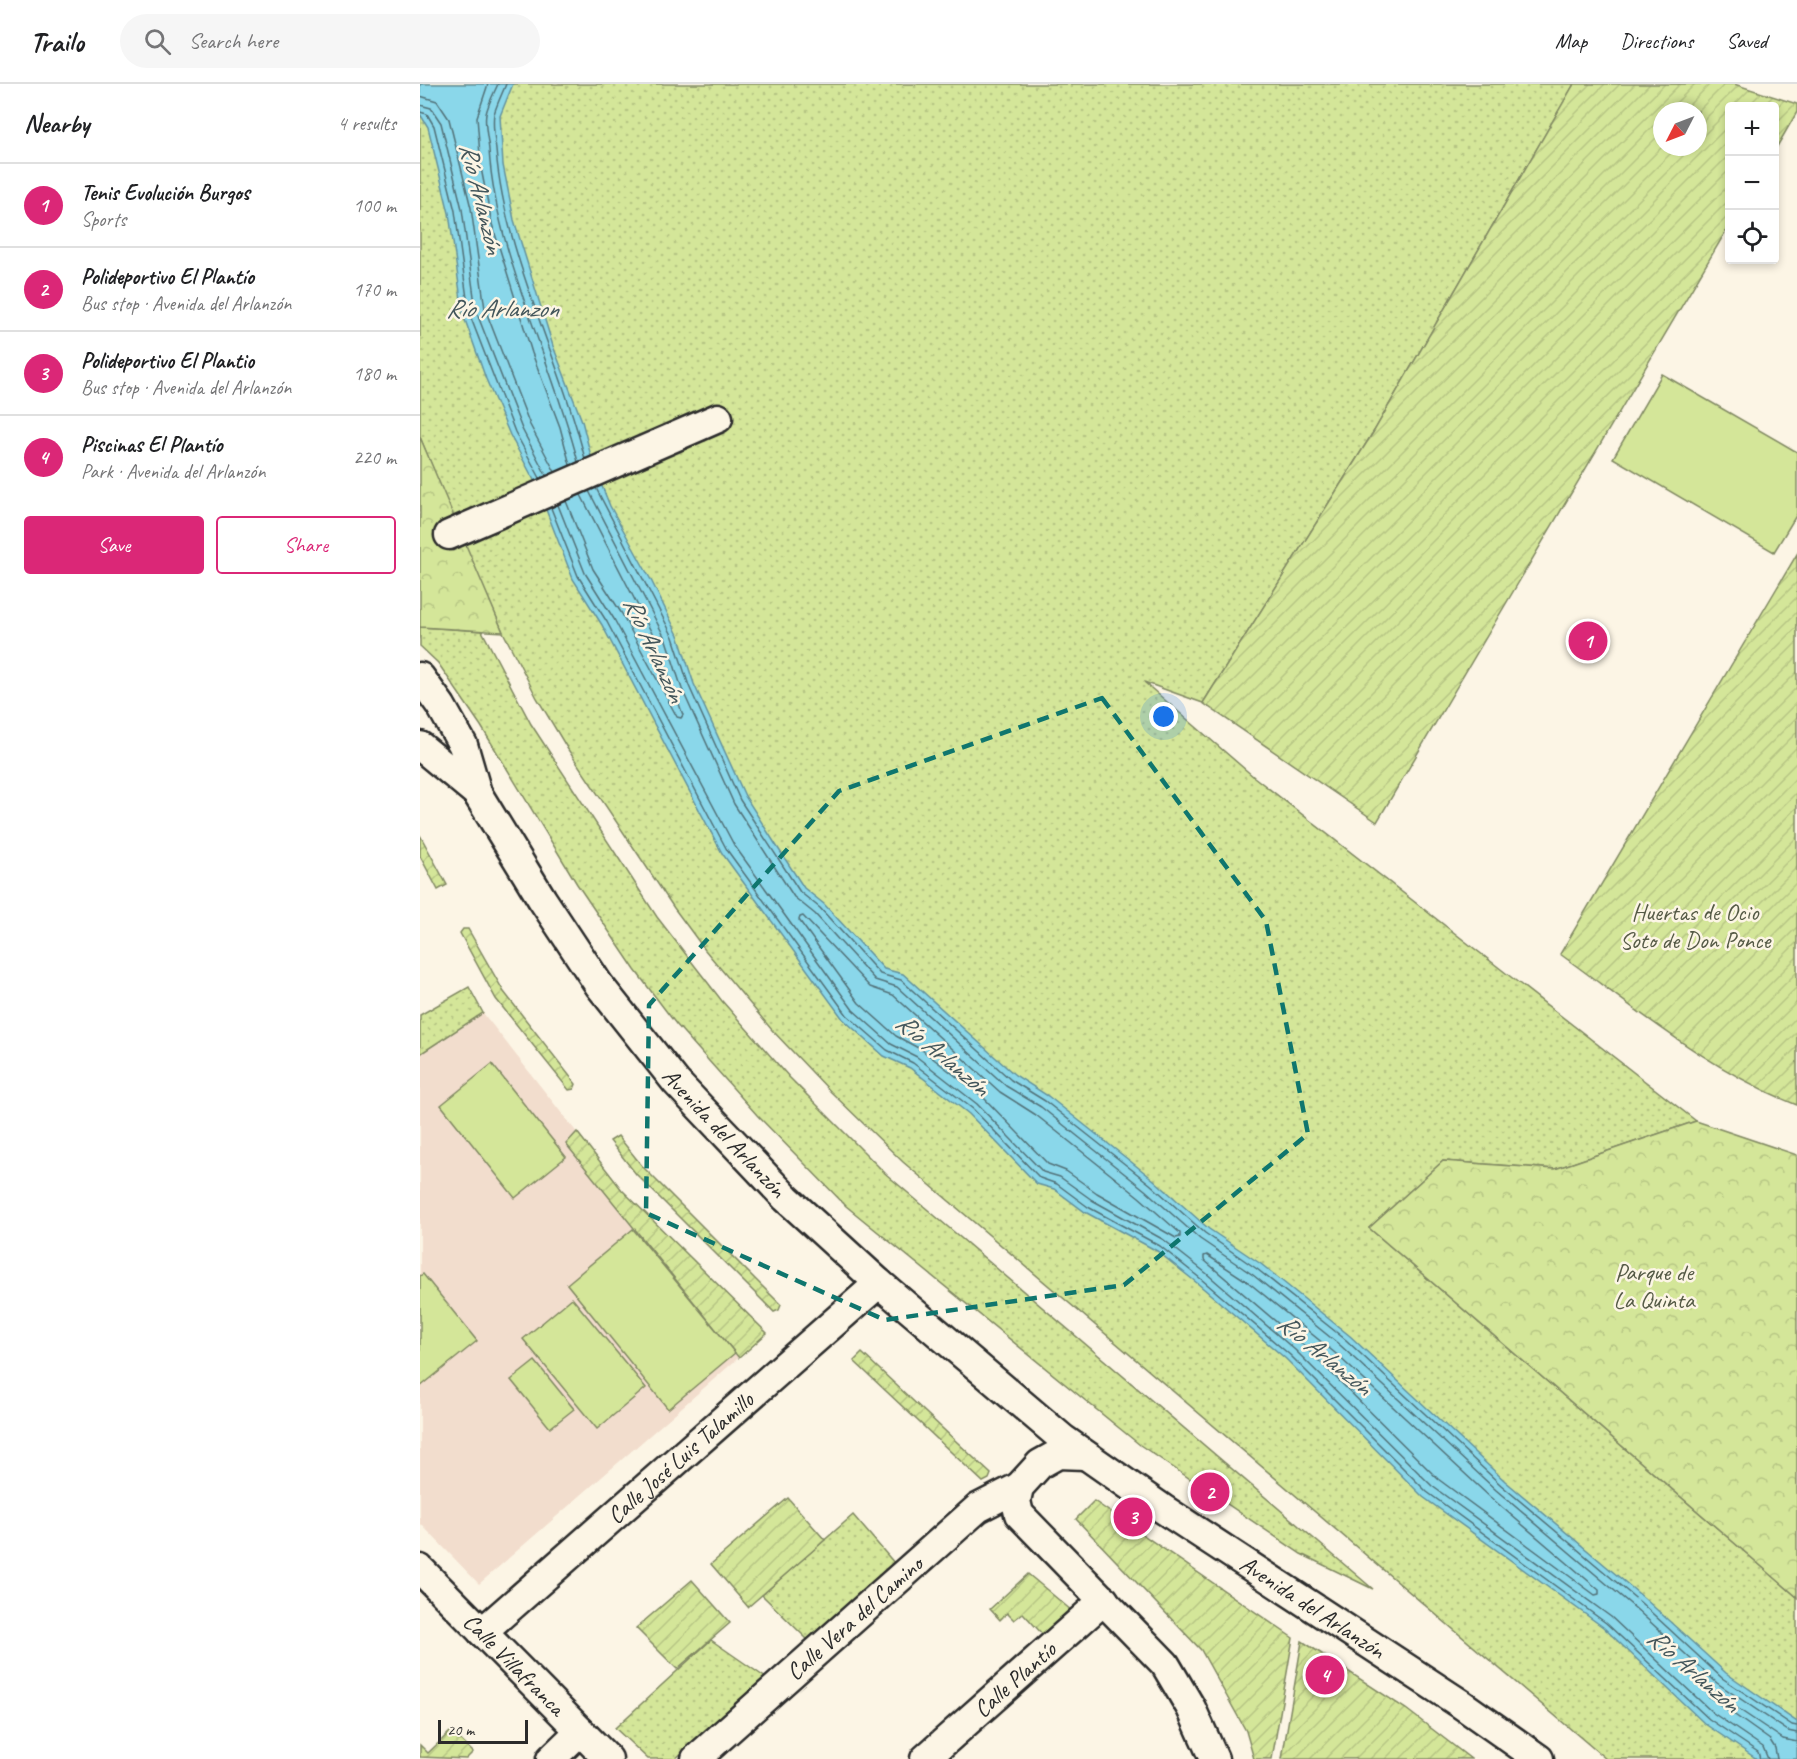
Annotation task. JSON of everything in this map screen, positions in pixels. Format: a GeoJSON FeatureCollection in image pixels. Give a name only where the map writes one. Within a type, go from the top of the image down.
{"type":"FeatureCollection","features":[{"type":"Feature","properties":{"kind":"street"},"geometry":{"type":"LineString","coordinates":[[454,533],[718,418]]}},
{"type":"Feature","properties":{"kind":"street","name":"Avenida del Arlanzón"},"geometry":{"type":"LineString","coordinates":[[420,677],[441,706],[463,745],[477,793],[542,899],[599,985],[676,1082],[786,1198],[879,1283],[1085,1455],[1163,1509],[1461,1704],[1539,1759]]}},
{"type":"Feature","properties":{"kind":"street","name":"Avenida del Arlanzón"},"geometry":{"type":"LineString","coordinates":[[420,746],[477,793]]}},
{"type":"Feature","properties":{"kind":"street","name":"Calle José Luis Talamillo"},"geometry":{"type":"LineString","coordinates":[[482,1632],[879,1283]]}},
{"type":"Feature","properties":{"kind":"street","name":"Avenida del Arlanzón"},"geometry":{"type":"LineString","coordinates":[[1035,1415],[1045,1435],[1046,1445],[1040,1464]]}},
{"type":"Feature","properties":{"kind":"street"},"geometry":{"type":"LineString","coordinates":[[1085,1455],[1058,1454],[1040,1464],[1019,1486],[1016,1501],[1019,1514],[1165,1664],[1191,1707],[1214,1759]]}},
{"type":"Feature","properties":{"kind":"street","name":"Calle Vera del Camino"},"geometry":{"type":"LineString","coordinates":[[696,1759],[978,1508],[1019,1486]]}},
{"type":"Feature","properties":{"kind":"street","name":"Calle Villafranca"},"geometry":{"type":"LineString","coordinates":[[420,1569],[608,1759]]}},
{"type":"Feature","properties":{"kind":"street","name":"Calle Plantío"},"geometry":{"type":"LineString","coordinates":[[925,1759],[1104,1600]]}},
{"type":"Feature","properties":{"kind":"street"},"geometry":{"type":"LineString","coordinates":[[551,1759],[580,1731]]}},
{"type":"Feature","properties":{"kind":"highlighted area"},"geometry":{"type":"Polygon","coordinates":[[[1102,698],[1266,921],[1308,1134],[1124,1285],[885,1320],[646,1213],[649,1005],[839,791],[1102,698]]]}},
{"type":"Feature","properties":{"kind":"shaded area"},"geometry":{"type":"Polygon","coordinates":[[[483,1013],[622,1190],[767,1333],[479,1584],[420,1523],[420,1054],[483,1013]]]}},
{"type":"Feature","properties":{"kind":"green space"},"geometry":{"type":"Polygon","coordinates":[[[420,84],[1574,84],[1374,431],[1203,703],[1144,682],[1254,777],[1696,1121],[1555,1169],[1443,1161],[1369,1228],[1797,1597],[1797,1759],[1606,1759],[903,1162],[772,1030],[705,950],[674,908],[567,748],[537,698],[503,632],[420,437],[420,84]]]}},
{"type":"Feature","properties":{"kind":"green space"},"geometry":{"type":"Polygon","coordinates":[[[1574,84],[1734,84],[1797,104],[1797,112],[1779,143],[1779,102],[1725,102],[1725,233],[1377,822],[1203,703],[1374,431],[1574,84]]]}},
{"type":"Feature","properties":{"kind":"green space"},"geometry":{"type":"Polygon","coordinates":[[[1662,374],[1797,452],[1797,514],[1774,552],[1613,458],[1662,374]]]}},
{"type":"Feature","properties":{"kind":"green space"},"geometry":{"type":"Polygon","coordinates":[[[420,437],[503,632],[420,627],[420,437]]]}},
{"type":"Feature","properties":{"kind":"green space","name":"Huertas de Ocio Soto de Don Ponce"},"geometry":{"type":"Polygon","coordinates":[[[1797,554],[1797,1105],[1765,1091],[1703,1056],[1645,1017],[1560,954],[1797,554]]]}},
{"type":"Feature","properties":{"kind":"green space"},"geometry":{"type":"Polygon","coordinates":[[[420,627],[482,631],[531,724],[657,917],[722,1001],[790,1078],[887,1175],[1373,1589],[1301,1554],[1140,1445],[846,1206],[757,1115],[676,1024],[635,970],[577,884],[481,726],[438,663],[420,646],[420,627]]]}},
{"type":"Feature","properties":{"kind":"green space"},"geometry":{"type":"Polygon","coordinates":[[[420,835],[447,885],[438,890],[420,856],[420,835]]]}},
{"type":"Feature","properties":{"kind":"green space"},"geometry":{"type":"Polygon","coordinates":[[[463,929],[468,929],[504,992],[576,1084],[574,1089],[569,1090],[496,999],[460,933],[463,929]]]}},
{"type":"Feature","properties":{"kind":"green space"},"geometry":{"type":"Polygon","coordinates":[[[469,987],[483,1013],[420,1054],[420,1015],[469,987]]]}},
{"type":"Feature","properties":{"kind":"green space"},"geometry":{"type":"Polygon","coordinates":[[[492,1064],[566,1157],[515,1198],[441,1105],[492,1064]]]}},
{"type":"Feature","properties":{"kind":"green space","name":"Parque de La Quinta"},"geometry":{"type":"Polygon","coordinates":[[[1696,1121],[1797,1155],[1797,1597],[1369,1228],[1443,1161],[1555,1169],[1696,1121]]]}},
{"type":"Feature","properties":{"kind":"green space"},"geometry":{"type":"Polygon","coordinates":[[[577,1132],[622,1190],[767,1333],[739,1358],[566,1144],[577,1132]]]}},
{"type":"Feature","properties":{"kind":"green space"},"geometry":{"type":"Polygon","coordinates":[[[618,1136],[643,1167],[781,1305],[779,1310],[774,1312],[636,1174],[610,1141],[618,1136]]]}},
{"type":"Feature","properties":{"kind":"green space"},"geometry":{"type":"Polygon","coordinates":[[[633,1229],[735,1353],[668,1409],[567,1284],[633,1229]]]}},
{"type":"Feature","properties":{"kind":"green space"},"geometry":{"type":"Polygon","coordinates":[[[423,1274],[477,1341],[420,1387],[420,1276],[423,1274]]]}},
{"type":"Feature","properties":{"kind":"green space"},"geometry":{"type":"Polygon","coordinates":[[[572,1298],[646,1388],[597,1429],[523,1339],[572,1298]]]}},
{"type":"Feature","properties":{"kind":"green space"},"geometry":{"type":"Polygon","coordinates":[[[862,1353],[991,1474],[989,1479],[983,1482],[854,1361],[862,1353]]]}},
{"type":"Feature","properties":{"kind":"green space"},"geometry":{"type":"Polygon","coordinates":[[[535,1361],[574,1409],[550,1428],[511,1380],[535,1361]]]}},
{"type":"Feature","properties":{"kind":"green space"},"geometry":{"type":"Polygon","coordinates":[[[788,1498],[825,1540],[748,1607],[711,1564],[788,1498]]]}},
{"type":"Feature","properties":{"kind":"green space"},"geometry":{"type":"Polygon","coordinates":[[[1094,1501],[1293,1638],[1272,1759],[1254,1759],[1246,1731],[1201,1650],[1076,1519],[1094,1501]]]}},
{"type":"Feature","properties":{"kind":"green space"},"geometry":{"type":"Polygon","coordinates":[[[853,1515],[895,1564],[808,1640],[762,1595],[853,1515]]]}},
{"type":"Feature","properties":{"kind":"green space"},"geometry":{"type":"Polygon","coordinates":[[[1028,1574],[1072,1611],[1044,1636],[1023,1613],[1014,1620],[1007,1613],[1000,1620],[990,1609],[1028,1574]]]}},
{"type":"Feature","properties":{"kind":"green space"},"geometry":{"type":"Polygon","coordinates":[[[692,1580],[730,1623],[677,1669],[636,1628],[692,1580]]]}},
{"type":"Feature","properties":{"kind":"green space"},"geometry":{"type":"Polygon","coordinates":[[[711,1640],[766,1678],[675,1759],[648,1759],[615,1728],[711,1640]]]}},
{"type":"Feature","properties":{"kind":"green space"},"geometry":{"type":"Polygon","coordinates":[[[1302,1641],[1406,1709],[1471,1759],[1282,1759],[1302,1641]]]}},
{"type":"Feature","properties":{"kind":"green space"},"geometry":{"type":"Polygon","coordinates":[[[451,1731],[473,1752],[466,1759],[420,1757],[420,1745],[428,1753],[451,1731]]]}},
{"type":"Feature","properties":{"kind":"water","name":"Río Arlanzon"},"geometry":{"type":"Polygon","coordinates":[[[420,84],[513,84],[500,116],[503,165],[514,220],[553,346],[582,421],[593,464],[610,506],[678,635],[694,684],[745,796],[804,888],[824,904],[884,969],[903,974],[1015,1075],[1048,1096],[1154,1180],[1209,1229],[1261,1264],[1350,1336],[1505,1481],[1644,1598],[1726,1673],[1797,1722],[1797,1759],[1757,1759],[1705,1724],[1603,1627],[1423,1497],[1286,1359],[1197,1283],[1157,1251],[1085,1212],[1054,1189],[1037,1184],[969,1114],[910,1068],[884,1056],[843,1019],[722,853],[602,625],[573,579],[536,484],[510,435],[486,379],[463,314],[449,213],[428,127],[420,114],[420,84]]]}},
{"type":"Feature","properties":{"kind":"place","name":"Tenis Evolución Burgos"},"geometry":{"type":"Point","coordinates":[1588,641]}},
{"type":"Feature","properties":{"kind":"place","name":"Polideportivo El Plantío"},"geometry":{"type":"Point","coordinates":[1210,1492]}},
{"type":"Feature","properties":{"kind":"place","name":"Polideportivo El Plantio"},"geometry":{"type":"Point","coordinates":[1133,1517]}},
{"type":"Feature","properties":{"kind":"place","name":"Piscinas El Plantío"},"geometry":{"type":"Point","coordinates":[1325,1675]}},
{"type":"Feature","properties":{"kind":"water label","name":"Río Arlanzón"},"geometry":{"type":"Point","coordinates":[482,198]}},
{"type":"Feature","properties":{"kind":"water label","name":"Río Arlanzón"},"geometry":{"type":"Point","coordinates":[655,649]}},
{"type":"Feature","properties":{"kind":"water label","name":"Río Arlanzón"},"geometry":{"type":"Point","coordinates":[943,1054]}},
{"type":"Feature","properties":{"kind":"water label","name":"Río Arlanzón"},"geometry":{"type":"Point","coordinates":[1325,1354]}},
{"type":"Feature","properties":{"kind":"water label","name":"Río Arlanzón"},"geometry":{"type":"Point","coordinates":[1694,1670]}}]}
